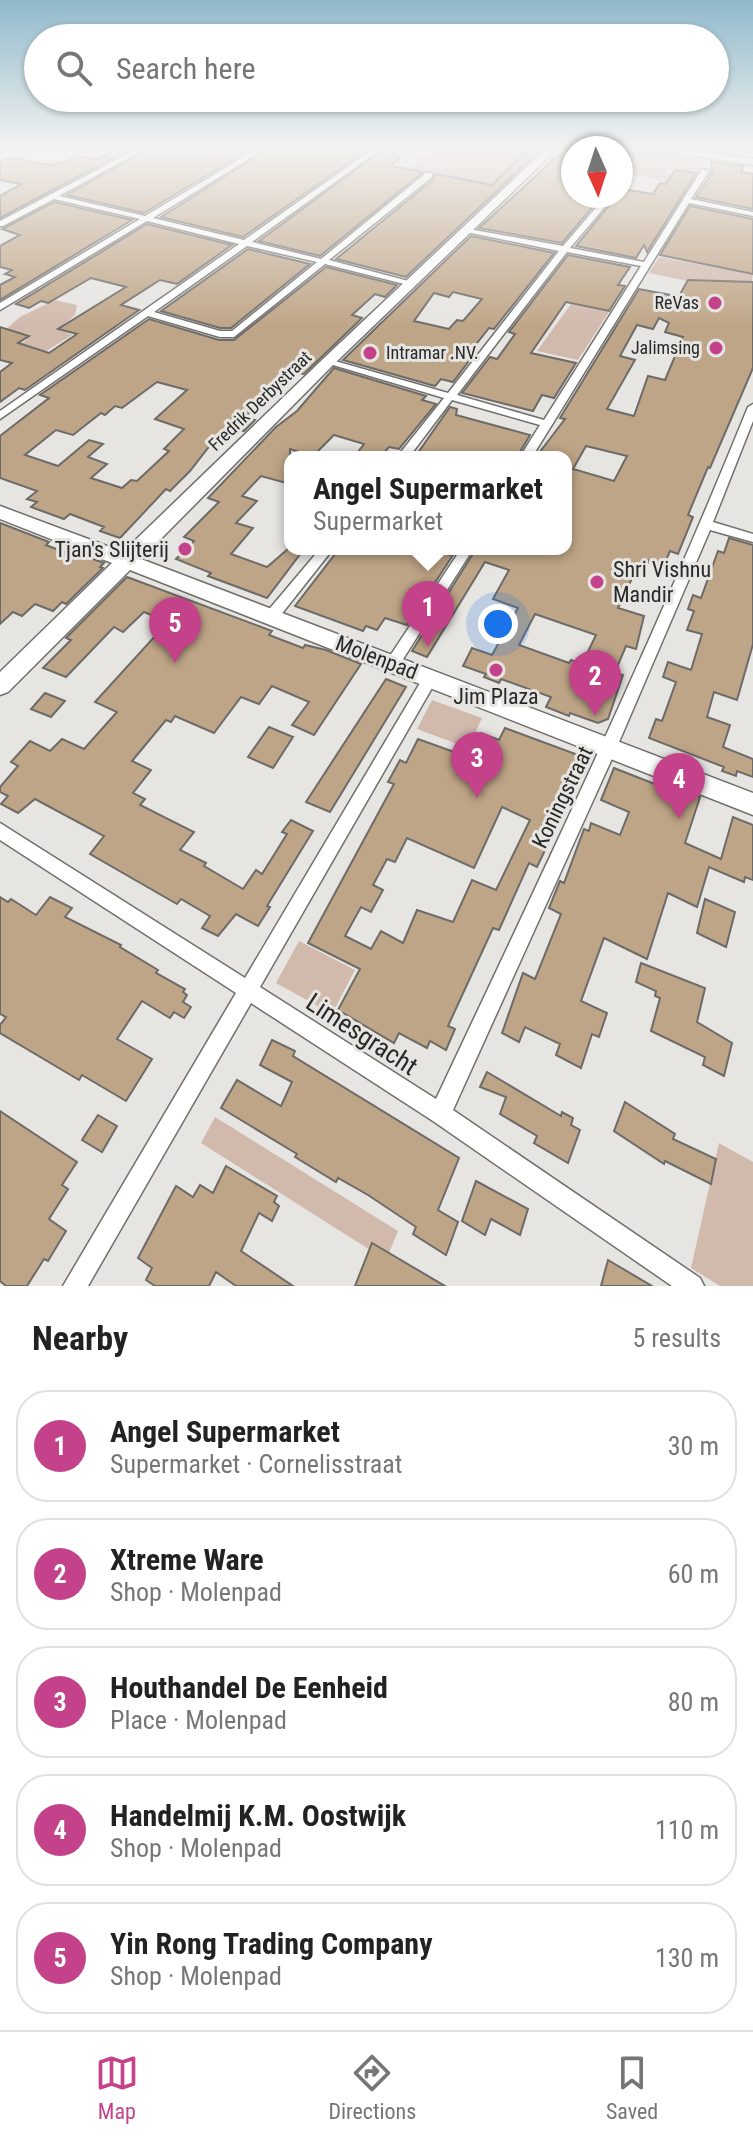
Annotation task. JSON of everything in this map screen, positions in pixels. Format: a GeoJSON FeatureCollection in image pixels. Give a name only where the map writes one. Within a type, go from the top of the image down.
{"type":"FeatureCollection","features":[{"type":"Feature","properties":{"kind":"main road","name":"Fredrik Derbystraat"},"geometry":{"type":"LineString","coordinates":[[0,686],[328,362],[488,209]]}},
{"type":"Feature","properties":{"kind":"main road","name":"Molenpad"},"geometry":{"type":"LineString","coordinates":[[0,512],[753,804]]}},
{"type":"Feature","properties":{"kind":"street"},"geometry":{"type":"LineString","coordinates":[[0,224],[28,209]]}},
{"type":"Feature","properties":{"kind":"street"},"geometry":{"type":"LineString","coordinates":[[106,209],[412,283]]}},
{"type":"Feature","properties":{"kind":"street"},"geometry":{"type":"LineString","coordinates":[[0,307],[164,209]]}},
{"type":"Feature","properties":{"kind":"street"},"geometry":{"type":"LineString","coordinates":[[0,416],[293,209]]}},
{"type":"Feature","properties":{"kind":"street"},"geometry":{"type":"LineString","coordinates":[[145,312],[220,334],[234,334],[388,209]]}},
{"type":"Feature","properties":{"kind":"street"},"geometry":{"type":"LineString","coordinates":[[408,451],[599,209]]}},
{"type":"Feature","properties":{"kind":"street"},"geometry":{"type":"LineString","coordinates":[[530,451],[684,209]]}},
{"type":"Feature","properties":{"kind":"street"},"geometry":{"type":"LineString","coordinates":[[728,209],[753,214]]}},
{"type":"Feature","properties":{"kind":"street"},"geometry":{"type":"LineString","coordinates":[[466,230],[647,265]]}},
{"type":"Feature","properties":{"kind":"street"},"geometry":{"type":"LineString","coordinates":[[328,362],[547,424]]}},
{"type":"Feature","properties":{"kind":"street","name":"Koningstraat"},"geometry":{"type":"LineString","coordinates":[[440,1114],[611,748],[708,525],[753,407]]}},
{"type":"Feature","properties":{"kind":"street"},"geometry":{"type":"LineString","coordinates":[[708,525],[753,538]]}},
{"type":"Feature","properties":{"kind":"street"},"geometry":{"type":"LineString","coordinates":[[271,617],[322,555]]}},
{"type":"Feature","properties":{"kind":"street"},"geometry":{"type":"LineString","coordinates":[[393,663],[463,555]]}},
{"type":"Feature","properties":{"kind":"street"},"geometry":{"type":"LineString","coordinates":[[75,1286],[431,677]]}},
{"type":"Feature","properties":{"kind":"street","name":"Limesgracht"},"geometry":{"type":"LineString","coordinates":[[0,831],[440,1114],[692,1286]]}},
{"type":"Feature","properties":{"kind":"shaded area"},"geometry":{"type":"Polygon","coordinates":[[[659,257],[753,274],[750,294],[649,273],[659,257]]]}},
{"type":"Feature","properties":{"kind":"shaded area"},"geometry":{"type":"Polygon","coordinates":[[[55,300],[77,305],[75,315],[58,329],[72,335],[43,353],[8,344],[24,342],[30,335],[6,329],[20,317],[55,300]]]}},
{"type":"Feature","properties":{"kind":"shaded area"},"geometry":{"type":"Polygon","coordinates":[[[571,304],[609,312],[578,360],[537,351],[571,304]]]}},
{"type":"Feature","properties":{"kind":"shaded area"},"geometry":{"type":"Polygon","coordinates":[[[432,700],[482,718],[468,748],[417,729],[432,700]]]}},
{"type":"Feature","properties":{"kind":"shaded area"},"geometry":{"type":"Polygon","coordinates":[[[299,941],[355,970],[332,1014],[276,983],[299,941]]]}},
{"type":"Feature","properties":{"kind":"shaded area"},"geometry":{"type":"Polygon","coordinates":[[[215,1117],[398,1231],[386,1260],[201,1143],[215,1117]]]}},
{"type":"Feature","properties":{"kind":"shaded area"},"geometry":{"type":"Polygon","coordinates":[[[719,1143],[753,1162],[753,1286],[720,1286],[691,1268],[719,1143]]]}},
{"type":"Feature","properties":{"kind":"building"},"geometry":{"type":"Polygon","coordinates":[[[0,209],[17,209],[0,218],[0,209]]]}},
{"type":"Feature","properties":{"kind":"building"},"geometry":{"type":"Polygon","coordinates":[[[40,209],[84,209],[132,220],[0,300],[0,285],[15,277],[5,274],[12,270],[0,267],[0,246],[20,235],[2,229],[40,209]]]}},
{"type":"Feature","properties":{"kind":"building"},"geometry":{"type":"Polygon","coordinates":[[[127,209],[151,209],[144,213],[127,209]]]}},
{"type":"Feature","properties":{"kind":"building"},"geometry":{"type":"Polygon","coordinates":[[[174,209],[283,209],[243,237],[161,217],[174,209]]]}},
{"type":"Feature","properties":{"kind":"building"},"geometry":{"type":"Polygon","coordinates":[[[302,209],[378,209],[320,256],[259,241],[302,209]]]}},
{"type":"Feature","properties":{"kind":"building"},"geometry":{"type":"Polygon","coordinates":[[[397,209],[478,209],[406,277],[336,259],[397,209]]]}},
{"type":"Feature","properties":{"kind":"building"},"geometry":{"type":"Polygon","coordinates":[[[500,209],[591,209],[562,243],[479,228],[500,209]]]}},
{"type":"Feature","properties":{"kind":"building"},"geometry":{"type":"Polygon","coordinates":[[[606,209],[674,209],[647,252],[644,245],[636,258],[576,246],[606,209]]]}},
{"type":"Feature","properties":{"kind":"building"},"geometry":{"type":"Polygon","coordinates":[[[688,209],[705,209],[753,219],[753,274],[660,255],[688,209]]]}},
{"type":"Feature","properties":{"kind":"building"},"geometry":{"type":"Polygon","coordinates":[[[147,224],[232,245],[177,284],[160,280],[121,305],[139,310],[25,390],[19,388],[0,402],[0,372],[12,363],[0,360],[0,327],[29,336],[18,343],[49,353],[77,334],[58,329],[126,287],[91,278],[48,303],[41,301],[29,308],[16,304],[147,224]]]}},
{"type":"Feature","properties":{"kind":"building"},"geometry":{"type":"Polygon","coordinates":[[[471,236],[554,253],[494,329],[489,328],[470,352],[475,353],[453,382],[441,379],[435,386],[343,360],[471,236]],[[453,292],[449,297],[434,293],[414,321],[449,329],[457,320],[463,321],[482,299],[453,292]]]}},
{"type":"Feature","properties":{"kind":"building"},"geometry":{"type":"Polygon","coordinates":[[[248,249],[310,264],[231,328],[220,328],[161,311],[248,249]]]}},
{"type":"Feature","properties":{"kind":"building"},"geometry":{"type":"Polygon","coordinates":[[[568,255],[630,267],[618,285],[625,286],[609,311],[566,302],[531,353],[576,363],[554,398],[542,395],[533,411],[462,393],[490,357],[497,359],[515,334],[509,332],[568,255]]]}},
{"type":"Feature","properties":{"kind":"building"},"geometry":{"type":"Polygon","coordinates":[[[326,267],[397,285],[385,297],[375,294],[352,315],[362,318],[304,374],[286,371],[260,395],[266,397],[245,417],[255,420],[244,431],[232,427],[208,448],[170,491],[166,489],[120,538],[100,531],[104,527],[70,514],[64,519],[31,507],[37,502],[27,499],[37,491],[0,478],[0,436],[49,398],[40,395],[149,319],[219,340],[234,340],[326,267]],[[157,382],[122,408],[115,406],[105,415],[101,413],[73,435],[56,430],[25,455],[58,466],[89,440],[103,444],[88,457],[107,464],[91,478],[122,488],[131,480],[137,481],[169,451],[164,449],[184,429],[155,419],[187,390],[157,382]]]}},
{"type":"Feature","properties":{"kind":"building"},"geometry":{"type":"Polygon","coordinates":[[[688,280],[753,282],[753,368],[688,515],[693,517],[678,554],[670,551],[664,565],[649,560],[642,575],[635,572],[618,608],[644,616],[636,649],[626,646],[615,672],[623,675],[608,719],[598,723],[570,713],[569,716],[546,707],[551,697],[501,679],[499,683],[484,677],[486,674],[463,666],[472,648],[492,655],[518,608],[493,599],[509,570],[485,562],[427,657],[412,651],[472,555],[572,555],[572,451],[541,451],[565,419],[560,418],[639,289],[670,295],[674,305],[688,280]],[[659,318],[653,329],[637,325],[620,356],[635,360],[607,409],[634,416],[648,376],[665,380],[683,337],[665,332],[669,323],[659,318]],[[586,446],[573,469],[614,481],[627,456],[586,446]],[[535,614],[519,645],[569,663],[571,660],[582,664],[596,635],[535,614]]]}},
{"type":"Feature","properties":{"kind":"building"},"geometry":{"type":"Polygon","coordinates":[[[334,368],[426,396],[422,400],[436,404],[399,449],[389,447],[385,451],[359,451],[364,444],[334,435],[318,451],[284,451],[284,482],[261,476],[242,496],[257,501],[236,523],[253,528],[231,554],[267,567],[284,552],[284,555],[299,555],[267,598],[208,576],[211,573],[176,559],[194,541],[184,537],[219,502],[208,498],[276,427],[297,411],[334,368]]]}},
{"type":"Feature","properties":{"kind":"building"},"geometry":{"type":"Polygon","coordinates":[[[450,407],[457,409],[456,415],[530,435],[521,451],[419,451],[450,407]]]}},
{"type":"Feature","properties":{"kind":"building"},"geometry":{"type":"Polygon","coordinates":[[[0,523],[82,559],[85,556],[104,563],[100,567],[103,568],[66,604],[62,602],[53,611],[35,604],[22,616],[13,612],[0,624],[0,523]]]}},
{"type":"Feature","properties":{"kind":"building"},"geometry":{"type":"Polygon","coordinates":[[[729,538],[753,545],[753,644],[737,700],[714,692],[707,717],[730,725],[723,747],[753,759],[753,777],[737,771],[736,776],[722,771],[724,767],[649,738],[656,719],[662,721],[676,682],[663,677],[668,662],[691,670],[702,634],[687,630],[694,611],[688,609],[693,595],[701,598],[718,551],[724,553],[729,538]]]}},
{"type":"Feature","properties":{"kind":"building"},"geometry":{"type":"Polygon","coordinates":[[[334,555],[453,555],[407,625],[385,618],[377,630],[366,626],[363,631],[295,606],[334,555]]]}},
{"type":"Feature","properties":{"kind":"building"},"geometry":{"type":"Polygon","coordinates":[[[127,577],[272,631],[269,635],[303,648],[305,645],[326,650],[361,664],[314,735],[292,725],[309,702],[272,686],[259,704],[241,697],[214,733],[175,716],[171,722],[166,720],[132,761],[151,770],[133,793],[145,799],[140,805],[194,832],[180,850],[206,863],[204,866],[243,889],[256,870],[262,874],[287,834],[282,832],[291,820],[313,831],[258,926],[236,914],[218,936],[202,928],[210,916],[181,899],[177,904],[90,854],[104,836],[35,799],[18,813],[1,804],[8,796],[0,792],[0,787],[18,766],[11,762],[30,741],[50,751],[62,739],[84,749],[117,712],[95,702],[168,622],[144,612],[123,632],[114,627],[66,677],[43,668],[71,640],[66,638],[127,577]]]}},
{"type":"Feature","properties":{"kind":"building"},"geometry":{"type":"Polygon","coordinates":[[[386,679],[406,687],[330,812],[306,802],[386,679]]]}},
{"type":"Feature","properties":{"kind":"building"},"geometry":{"type":"Polygon","coordinates":[[[45,693],[65,701],[51,717],[31,709],[45,693]]]}},
{"type":"Feature","properties":{"kind":"building"},"geometry":{"type":"Polygon","coordinates":[[[269,727],[293,737],[273,768],[248,757],[269,727]]]}},
{"type":"Feature","properties":{"kind":"building"},"geometry":{"type":"Polygon","coordinates":[[[505,728],[589,759],[537,867],[529,863],[499,930],[493,928],[448,1026],[455,1029],[446,1050],[430,1041],[427,1048],[399,1033],[394,1043],[338,1010],[360,969],[308,943],[394,784],[388,782],[400,760],[406,763],[418,739],[468,757],[481,733],[499,740],[505,728]],[[502,807],[474,868],[407,838],[395,862],[387,859],[373,885],[383,890],[371,912],[361,907],[345,936],[371,949],[381,931],[403,943],[417,910],[453,922],[472,880],[496,890],[530,820],[502,807]]]}},
{"type":"Feature","properties":{"kind":"building"},"geometry":{"type":"Polygon","coordinates":[[[614,768],[675,792],[677,788],[700,797],[685,843],[721,859],[733,817],[753,825],[753,880],[745,877],[744,882],[709,867],[697,907],[668,893],[647,959],[604,938],[581,1001],[607,1013],[599,1037],[592,1034],[581,1068],[556,1055],[560,1044],[525,1027],[519,1042],[502,1033],[523,973],[535,979],[561,914],[549,908],[560,881],[564,883],[584,829],[589,831],[591,823],[620,835],[629,812],[601,800],[614,768]]]}},
{"type":"Feature","properties":{"kind":"building"},"geometry":{"type":"Polygon","coordinates":[[[0,897],[8,902],[11,899],[36,915],[50,897],[72,908],[65,917],[121,945],[158,970],[156,973],[185,989],[183,992],[187,995],[183,1002],[191,1007],[184,1018],[174,1012],[170,1018],[142,1001],[117,1039],[152,1059],[126,1101],[82,1075],[79,1080],[0,1033],[0,1025],[6,1017],[0,1014],[0,897]]]}},
{"type":"Feature","properties":{"kind":"building"},"geometry":{"type":"Polygon","coordinates":[[[705,899],[735,912],[726,947],[697,933],[705,899]]]}},
{"type":"Feature","properties":{"kind":"building"},"geometry":{"type":"Polygon","coordinates":[[[641,963],[705,988],[697,1022],[732,1043],[724,1076],[703,1065],[705,1057],[651,1031],[660,998],[655,996],[656,991],[636,982],[641,963]]]}},
{"type":"Feature","properties":{"kind":"building"},"geometry":{"type":"Polygon","coordinates":[[[272,1040],[295,1051],[293,1056],[459,1158],[438,1210],[458,1222],[446,1255],[413,1234],[416,1227],[368,1195],[338,1178],[336,1182],[295,1157],[297,1154],[221,1108],[237,1080],[281,1106],[292,1082],[260,1065],[272,1040]]]}},
{"type":"Feature","properties":{"kind":"building"},"geometry":{"type":"Polygon","coordinates":[[[487,1072],[561,1116],[562,1112],[573,1118],[571,1125],[580,1130],[568,1163],[534,1143],[537,1136],[500,1114],[506,1097],[480,1087],[487,1072]]]}},
{"type":"Feature","properties":{"kind":"building"},"geometry":{"type":"Polygon","coordinates":[[[625,1102],[675,1134],[673,1139],[716,1159],[711,1184],[665,1161],[664,1164],[614,1131],[625,1102]]]}},
{"type":"Feature","properties":{"kind":"building"},"geometry":{"type":"Polygon","coordinates":[[[0,1111],[77,1162],[62,1185],[68,1189],[49,1219],[66,1231],[48,1261],[44,1259],[27,1286],[6,1286],[0,1281],[0,1111]]]}},
{"type":"Feature","properties":{"kind":"building"},"geometry":{"type":"Polygon","coordinates":[[[98,1115],[117,1126],[102,1152],[82,1140],[98,1115]]]}},
{"type":"Feature","properties":{"kind":"building"},"geometry":{"type":"Polygon","coordinates":[[[226,1166],[277,1196],[274,1202],[279,1206],[272,1221],[259,1213],[241,1251],[293,1286],[236,1286],[216,1272],[209,1286],[155,1286],[146,1280],[152,1268],[138,1258],[176,1186],[193,1197],[200,1185],[213,1193],[226,1166]]]}},
{"type":"Feature","properties":{"kind":"building"},"geometry":{"type":"Polygon","coordinates":[[[476,1181],[528,1209],[520,1235],[491,1219],[485,1235],[462,1221],[476,1181]]]}},
{"type":"Feature","properties":{"kind":"building"},"geometry":{"type":"Polygon","coordinates":[[[372,1243],[445,1286],[355,1286],[372,1243]]]}},
{"type":"Feature","properties":{"kind":"building"},"geometry":{"type":"Polygon","coordinates":[[[608,1260],[652,1286],[601,1286],[608,1260]]]}},
{"type":"Feature","properties":{"kind":"place","name":"ReVas"},"geometry":{"type":"Point","coordinates":[715,303]}},
{"type":"Feature","properties":{"kind":"place","name":"Jalimsing"},"geometry":{"type":"Point","coordinates":[716,348]}},
{"type":"Feature","properties":{"kind":"place","name":"Intramar .NV."},"geometry":{"type":"Point","coordinates":[370,353]}},
{"type":"Feature","properties":{"kind":"place","name":"Tjan's Slijterij"},"geometry":{"type":"Point","coordinates":[185,549]}},
{"type":"Feature","properties":{"kind":"place","name":"Shri Vishnu Mandir"},"geometry":{"type":"Point","coordinates":[597,582]}},
{"type":"Feature","properties":{"kind":"place","name":"Angel Supermarket"},"geometry":{"type":"Point","coordinates":[428,647]}},
{"type":"Feature","properties":{"kind":"place","name":"Yin Rong Trading Company"},"geometry":{"type":"Point","coordinates":[175,663]}},
{"type":"Feature","properties":{"kind":"place","name":"Jim Plaza"},"geometry":{"type":"Point","coordinates":[496,670]}},
{"type":"Feature","properties":{"kind":"place","name":"Xtreme Ware"},"geometry":{"type":"Point","coordinates":[595,716]}},
{"type":"Feature","properties":{"kind":"place","name":"Houthandel De Eenheid"},"geometry":{"type":"Point","coordinates":[477,798]}},
{"type":"Feature","properties":{"kind":"place","name":"Handelmij K.M. Oostwijk"},"geometry":{"type":"Point","coordinates":[679,819]}}]}
